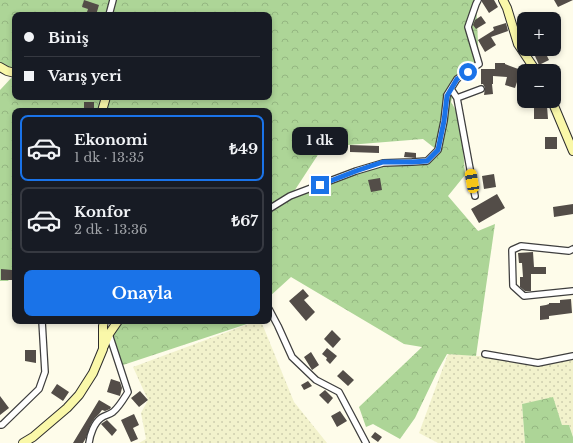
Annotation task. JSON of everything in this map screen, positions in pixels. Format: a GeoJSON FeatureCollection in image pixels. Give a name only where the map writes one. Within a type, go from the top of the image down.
{"type":"FeatureCollection","features":[{"type":"Feature","properties":{"kind":"street"},"geometry":{"type":"LineString","coordinates":[[110,12],[113,0]]}},
{"type":"Feature","properties":{"kind":"street"},"geometry":{"type":"LineString","coordinates":[[272,207],[290,196],[356,171],[383,162],[427,161],[438,150],[447,96],[457,79],[479,64],[468,27],[478,0]]}},
{"type":"Feature","properties":{"kind":"street"},"geometry":{"type":"LineString","coordinates":[[503,0],[507,8],[518,44],[531,64]]}},
{"type":"Feature","properties":{"kind":"street"},"geometry":{"type":"LineString","coordinates":[[0,67],[12,73]]}},
{"type":"Feature","properties":{"kind":"street"},"geometry":{"type":"LineString","coordinates":[[451,89],[457,98],[474,196]]}},
{"type":"Feature","properties":{"kind":"street"},"geometry":{"type":"LineString","coordinates":[[457,98],[481,89]]}},
{"type":"Feature","properties":{"kind":"street"},"geometry":{"type":"LineString","coordinates":[[555,108],[573,151]]}},
{"type":"Feature","properties":{"kind":"street"},"geometry":{"type":"LineString","coordinates":[[573,249],[569,251],[521,246],[512,250],[513,286],[524,296],[573,291]]}},
{"type":"Feature","properties":{"kind":"street"},"geometry":{"type":"LineString","coordinates":[[272,315],[292,357],[316,380],[339,392],[366,443]]}},
{"type":"Feature","properties":{"kind":"street"},"geometry":{"type":"LineString","coordinates":[[0,425],[2,425],[39,389],[45,372],[42,324]]}},
{"type":"Feature","properties":{"kind":"street"},"geometry":{"type":"LineString","coordinates":[[103,324],[103,349]]}},
{"type":"Feature","properties":{"kind":"street"},"geometry":{"type":"LineString","coordinates":[[23,443],[33,437],[67,408],[79,395],[93,373],[109,334],[116,324]]}},
{"type":"Feature","properties":{"kind":"street"},"geometry":{"type":"LineString","coordinates":[[89,443],[96,423],[102,417],[111,414],[119,407],[128,392],[109,334]]}},
{"type":"Feature","properties":{"kind":"street"},"geometry":{"type":"LineString","coordinates":[[485,354],[538,363],[573,356]]}},
{"type":"Feature","properties":{"kind":"green space"},"geometry":{"type":"Polygon","coordinates":[[[0,0],[476,0],[479,64],[457,79],[451,102],[461,119],[465,175],[448,196],[478,231],[495,224],[476,356],[447,354],[415,418],[400,439],[373,424],[366,427],[359,407],[422,347],[404,344],[291,277],[272,294],[272,108],[12,108],[12,276],[8,281],[0,281],[0,90],[12,77],[12,100],[272,100],[272,12],[12,12],[12,71],[0,65],[0,0]],[[423,139],[323,147],[291,196],[383,163],[427,161],[437,150],[423,139]]]}},
{"type":"Feature","properties":{"kind":"green space"},"geometry":{"type":"Polygon","coordinates":[[[119,324],[247,324],[120,366],[109,334],[119,324]]]}},
{"type":"Feature","properties":{"kind":"green space"},"geometry":{"type":"Polygon","coordinates":[[[249,324],[262,324],[294,402],[327,443],[139,443],[146,439],[141,413],[148,400],[133,367],[249,324]]]}},
{"type":"Feature","properties":{"kind":"green space"},"geometry":{"type":"Polygon","coordinates":[[[448,354],[511,358],[538,363],[573,356],[573,436],[569,425],[562,425],[553,398],[522,404],[525,443],[438,443],[419,433],[448,354]]]}},
{"type":"Feature","properties":{"kind":"green space"},"geometry":{"type":"Polygon","coordinates":[[[553,397],[562,425],[569,425],[573,437],[573,443],[525,443],[522,404],[553,397]]]}},
{"type":"Feature","properties":{"kind":"building"},"geometry":{"type":"Polygon","coordinates":[[[84,0],[99,5],[97,12],[87,12],[88,9],[82,7],[84,0]]]}},
{"type":"Feature","properties":{"kind":"building"},"geometry":{"type":"Polygon","coordinates":[[[482,0],[494,0],[498,7],[489,13],[482,0]]]}},
{"type":"Feature","properties":{"kind":"building"},"geometry":{"type":"Polygon","coordinates":[[[554,0],[573,0],[558,7],[554,0]]]}},
{"type":"Feature","properties":{"kind":"building"},"geometry":{"type":"Polygon","coordinates":[[[481,16],[486,23],[476,29],[473,25],[475,20],[481,16]]]}},
{"type":"Feature","properties":{"kind":"building"},"geometry":{"type":"Polygon","coordinates":[[[506,23],[508,31],[491,37],[496,45],[485,52],[478,40],[494,30],[493,27],[506,23]]]}},
{"type":"Feature","properties":{"kind":"building"},"geometry":{"type":"Polygon","coordinates":[[[535,56],[547,56],[549,60],[539,64],[535,56]]]}},
{"type":"Feature","properties":{"kind":"building"},"geometry":{"type":"Polygon","coordinates":[[[495,63],[505,63],[517,68],[517,82],[515,88],[505,85],[507,77],[493,76],[493,94],[484,95],[485,88],[483,84],[481,84],[481,69],[495,69],[495,63]]]}},
{"type":"Feature","properties":{"kind":"building"},"geometry":{"type":"Polygon","coordinates":[[[84,102],[94,102],[94,108],[84,108],[84,102]]]}},
{"type":"Feature","properties":{"kind":"building"},"geometry":{"type":"Polygon","coordinates":[[[534,108],[547,108],[548,119],[534,119],[534,108]]]}},
{"type":"Feature","properties":{"kind":"building"},"geometry":{"type":"Polygon","coordinates":[[[545,137],[557,137],[557,149],[545,149],[545,137]]]}},
{"type":"Feature","properties":{"kind":"building"},"geometry":{"type":"Polygon","coordinates":[[[350,145],[379,146],[379,153],[350,152],[350,145]]]}},
{"type":"Feature","properties":{"kind":"building"},"geometry":{"type":"Polygon","coordinates":[[[405,152],[416,153],[416,158],[404,157],[405,152]]]}},
{"type":"Feature","properties":{"kind":"building"},"geometry":{"type":"Polygon","coordinates":[[[494,174],[496,187],[484,189],[482,176],[494,174]]]}},
{"type":"Feature","properties":{"kind":"building"},"geometry":{"type":"Polygon","coordinates":[[[380,178],[382,190],[371,192],[368,180],[380,178]]]}},
{"type":"Feature","properties":{"kind":"building"},"geometry":{"type":"Polygon","coordinates":[[[497,194],[505,208],[479,223],[471,209],[497,194]]]}},
{"type":"Feature","properties":{"kind":"building"},"geometry":{"type":"Polygon","coordinates":[[[573,204],[573,214],[554,217],[553,207],[573,204]]]}},
{"type":"Feature","properties":{"kind":"building"},"geometry":{"type":"Polygon","coordinates":[[[533,252],[534,267],[546,267],[546,274],[531,274],[531,291],[525,291],[520,287],[520,277],[523,277],[522,263],[519,263],[518,253],[533,252]]]}},
{"type":"Feature","properties":{"kind":"building"},"geometry":{"type":"Polygon","coordinates":[[[1,269],[12,270],[12,280],[1,280],[1,269]]]}},
{"type":"Feature","properties":{"kind":"building"},"geometry":{"type":"Polygon","coordinates":[[[303,289],[309,296],[304,300],[315,312],[306,321],[289,301],[303,289]]]}},
{"type":"Feature","properties":{"kind":"building"},"geometry":{"type":"Polygon","coordinates":[[[571,299],[572,313],[549,316],[549,319],[540,320],[540,306],[549,303],[560,303],[560,300],[571,299]]]}},
{"type":"Feature","properties":{"kind":"building"},"geometry":{"type":"Polygon","coordinates":[[[332,330],[341,339],[333,348],[324,339],[332,330]]]}},
{"type":"Feature","properties":{"kind":"building"},"geometry":{"type":"Polygon","coordinates":[[[327,348],[337,356],[330,364],[326,360],[327,358],[322,354],[327,348]]]}},
{"type":"Feature","properties":{"kind":"building"},"geometry":{"type":"Polygon","coordinates":[[[25,350],[36,350],[36,363],[25,361],[25,350]]]}},
{"type":"Feature","properties":{"kind":"building"},"geometry":{"type":"Polygon","coordinates":[[[311,352],[319,365],[312,370],[304,357],[311,352]]]}},
{"type":"Feature","properties":{"kind":"building"},"geometry":{"type":"Polygon","coordinates":[[[343,370],[354,380],[348,386],[337,376],[343,370]]]}},
{"type":"Feature","properties":{"kind":"building"},"geometry":{"type":"Polygon","coordinates":[[[111,379],[120,382],[122,388],[120,396],[107,392],[111,379]]]}},
{"type":"Feature","properties":{"kind":"building"},"geometry":{"type":"Polygon","coordinates":[[[308,381],[312,386],[304,390],[301,385],[308,381]]]}},
{"type":"Feature","properties":{"kind":"building"},"geometry":{"type":"Polygon","coordinates":[[[57,384],[69,392],[63,401],[51,393],[57,384]]]}},
{"type":"Feature","properties":{"kind":"building"},"geometry":{"type":"Polygon","coordinates":[[[325,390],[333,398],[328,404],[319,395],[325,390]]]}},
{"type":"Feature","properties":{"kind":"building"},"geometry":{"type":"Polygon","coordinates":[[[140,391],[148,400],[139,407],[131,398],[140,391]]]}},
{"type":"Feature","properties":{"kind":"building"},"geometry":{"type":"Polygon","coordinates":[[[0,396],[9,408],[0,415],[0,396]]]}},
{"type":"Feature","properties":{"kind":"building"},"geometry":{"type":"Polygon","coordinates":[[[99,400],[111,407],[110,409],[105,411],[102,410],[95,418],[83,443],[73,443],[99,400]]]}},
{"type":"Feature","properties":{"kind":"building"},"geometry":{"type":"Polygon","coordinates":[[[340,411],[347,421],[337,427],[331,416],[340,411]]]}},
{"type":"Feature","properties":{"kind":"building"},"geometry":{"type":"Polygon","coordinates":[[[134,414],[139,425],[133,428],[138,439],[131,442],[121,420],[134,414]]]}},
{"type":"Feature","properties":{"kind":"building"},"geometry":{"type":"Polygon","coordinates":[[[107,420],[117,430],[112,436],[101,424],[107,420]]]}},
{"type":"Feature","properties":{"kind":"building"},"geometry":{"type":"Polygon","coordinates":[[[375,432],[382,437],[378,442],[371,437],[375,432]]]}},
{"type":"Feature","properties":{"kind":"route"},"geometry":{"type":"LineString","coordinates":[[320,185],[383,162],[427,161],[438,150],[447,96],[457,79],[468,72]]}}]}
